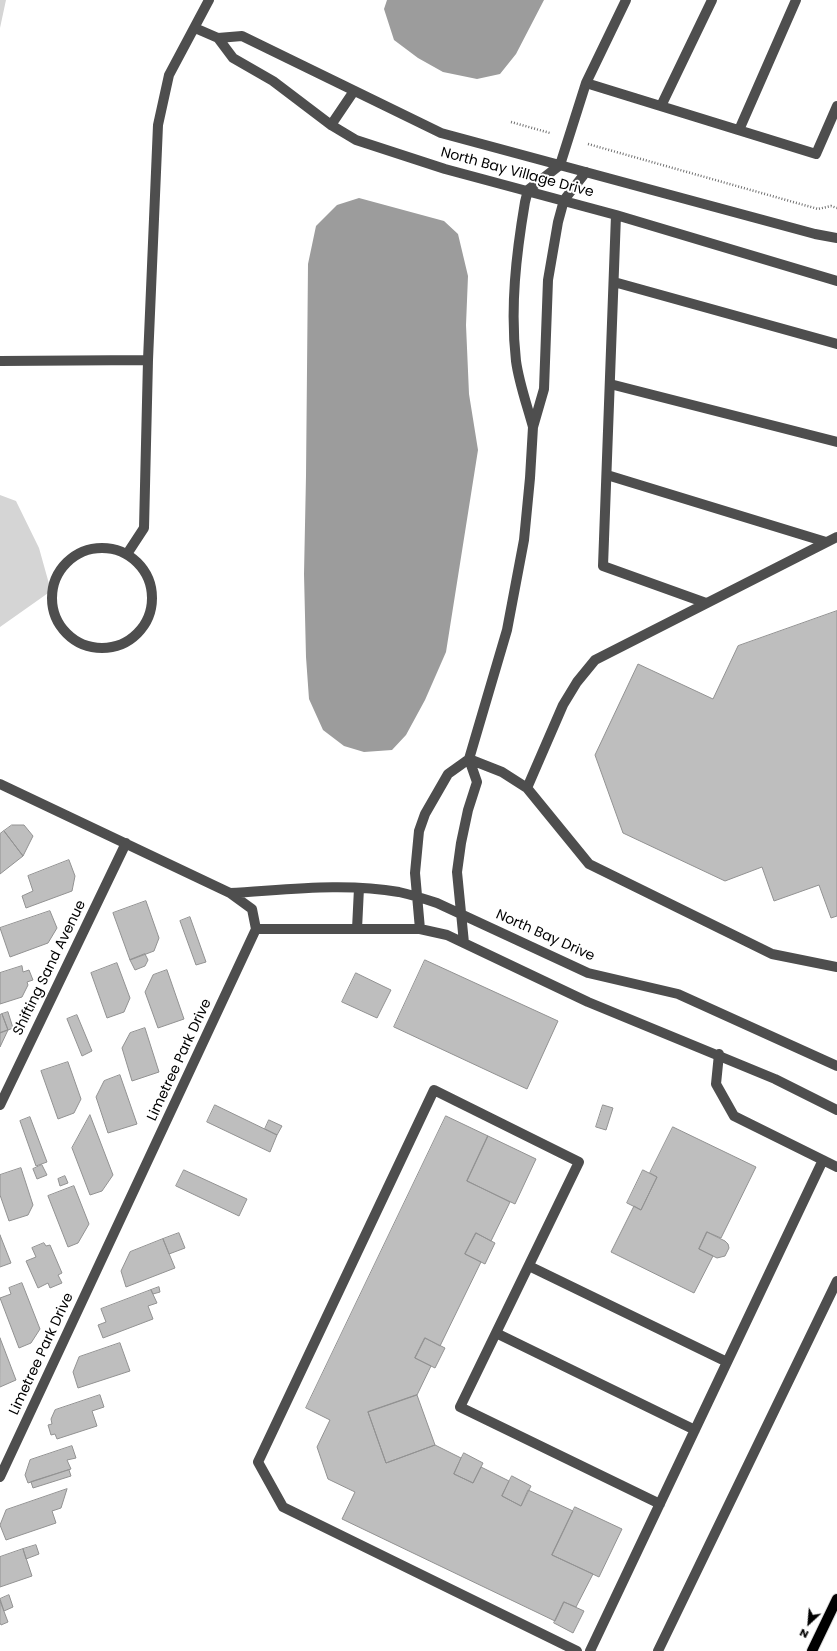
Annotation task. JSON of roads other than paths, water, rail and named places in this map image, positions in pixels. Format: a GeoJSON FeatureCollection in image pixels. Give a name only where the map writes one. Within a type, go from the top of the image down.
{"type":"FeatureCollection","features":[{"type":"Feature","properties":{"kind":"main road"},"geometry":{"type":"LineString","coordinates":[[812,1651],[837,1599]]}},
{"type":"Feature","properties":{"kind":"street"},"geometry":{"type":"LineString","coordinates":[[127,554],[144,528],[148,360],[158,125],[169,75],[209,0]]}},
{"type":"Feature","properties":{"kind":"street"},"geometry":{"type":"LineString","coordinates":[[533,427],[516,362],[514,324],[514,279],[519,237],[528,190],[560,165],[586,83],[626,0]]}},
{"type":"Feature","properties":{"kind":"street"},"geometry":{"type":"LineString","coordinates":[[661,106],[712,0]]}},
{"type":"Feature","properties":{"kind":"street"},"geometry":{"type":"LineString","coordinates":[[739,130],[796,0]]}},
{"type":"Feature","properties":{"kind":"street","name":"North Bay Village Drive"},"geometry":{"type":"LineString","coordinates":[[195,28],[218,38],[234,58],[273,80],[331,125],[356,140],[430,165],[564,200],[837,281]]}},
{"type":"Feature","properties":{"kind":"street","name":"North Bay Village Drive"},"geometry":{"type":"LineString","coordinates":[[218,38],[242,36],[441,133],[807,232],[837,238]]}},
{"type":"Feature","properties":{"kind":"street"},"geometry":{"type":"LineString","coordinates":[[586,83],[816,154],[837,106]]}},
{"type":"Feature","properties":{"kind":"street"},"geometry":{"type":"LineString","coordinates":[[331,125],[354,91]]}},
{"type":"Feature","properties":{"kind":"street"},"geometry":{"type":"LineString","coordinates":[[464,943],[457,872],[460,844],[468,810],[477,782],[470,759],[507,630],[524,540],[533,427],[544,389],[548,280],[554,242],[564,200],[586,172]]}},
{"type":"Feature","properties":{"kind":"street"},"geometry":{"type":"LineString","coordinates":[[616,215],[603,566],[706,603]]}},
{"type":"Feature","properties":{"kind":"street"},"geometry":{"type":"LineString","coordinates":[[614,282],[837,344]]}},
{"type":"Feature","properties":{"kind":"street"},"geometry":{"type":"LineString","coordinates":[[0,361],[148,360]]}},
{"type":"Feature","properties":{"kind":"street"},"geometry":{"type":"LineString","coordinates":[[610,384],[837,442]]}},
{"type":"Feature","properties":{"kind":"street"},"geometry":{"type":"LineString","coordinates":[[607,475],[826,542]]}},
{"type":"Feature","properties":{"kind":"street"},"geometry":{"type":"LineString","coordinates":[[527,788],[563,704],[577,682],[595,660],[837,537]]}},
{"type":"Feature","properties":{"kind":"street"},"geometry":{"type":"LineString","coordinates":[[94,548],[112,549],[127,554],[139,564],[147,578],[152,593],[151,608],[145,623],[136,635],[123,644],[108,648],[90,647],[74,640],[62,629],[53,614],[51,596],[55,579],[64,565],[78,554],[94,548]]}},
{"type":"Feature","properties":{"kind":"street"},"geometry":{"type":"LineString","coordinates":[[470,759],[502,772],[527,788],[589,864],[772,954],[837,967]]}},
{"type":"Feature","properties":{"kind":"street"},"geometry":{"type":"LineString","coordinates":[[420,928],[415,873],[419,831],[425,814],[448,774],[470,759]]}},
{"type":"Feature","properties":{"kind":"street"},"geometry":{"type":"LineString","coordinates":[[0,784],[230,893],[252,909],[256,929],[420,928],[446,935],[588,1002],[718,1054],[775,1079],[837,1110]]}},
{"type":"Feature","properties":{"kind":"street","name":"Shifting Sand Avenue"},"geometry":{"type":"LineString","coordinates":[[0,1105],[126,843]]}},
{"type":"Feature","properties":{"kind":"street"},"geometry":{"type":"LineString","coordinates":[[357,929],[359,888]]}},
{"type":"Feature","properties":{"kind":"street","name":"North Bay Drive"},"geometry":{"type":"LineString","coordinates":[[230,893],[359,888],[398,892],[437,903],[588,973],[678,994],[837,1066]]}},
{"type":"Feature","properties":{"kind":"street","name":"Limetree Park Drive"},"geometry":{"type":"LineString","coordinates":[[0,1477],[256,929]]}},
{"type":"Feature","properties":{"kind":"street"},"geometry":{"type":"LineString","coordinates":[[718,1054],[716,1084],[734,1116],[837,1167]]}},
{"type":"Feature","properties":{"kind":"street"},"geometry":{"type":"LineString","coordinates":[[577,1651],[283,1507],[258,1462],[434,1090],[579,1162],[460,1407],[660,1504]]}},
{"type":"Feature","properties":{"kind":"street"},"geometry":{"type":"LineString","coordinates":[[590,1651],[823,1160]]}},
{"type":"Feature","properties":{"kind":"street"},"geometry":{"type":"LineString","coordinates":[[529,1266],[727,1362]]}},
{"type":"Feature","properties":{"kind":"street"},"geometry":{"type":"LineString","coordinates":[[658,1651],[837,1281]]}},
{"type":"Feature","properties":{"kind":"street"},"geometry":{"type":"LineString","coordinates":[[496,1333],[695,1430]]}}]}
